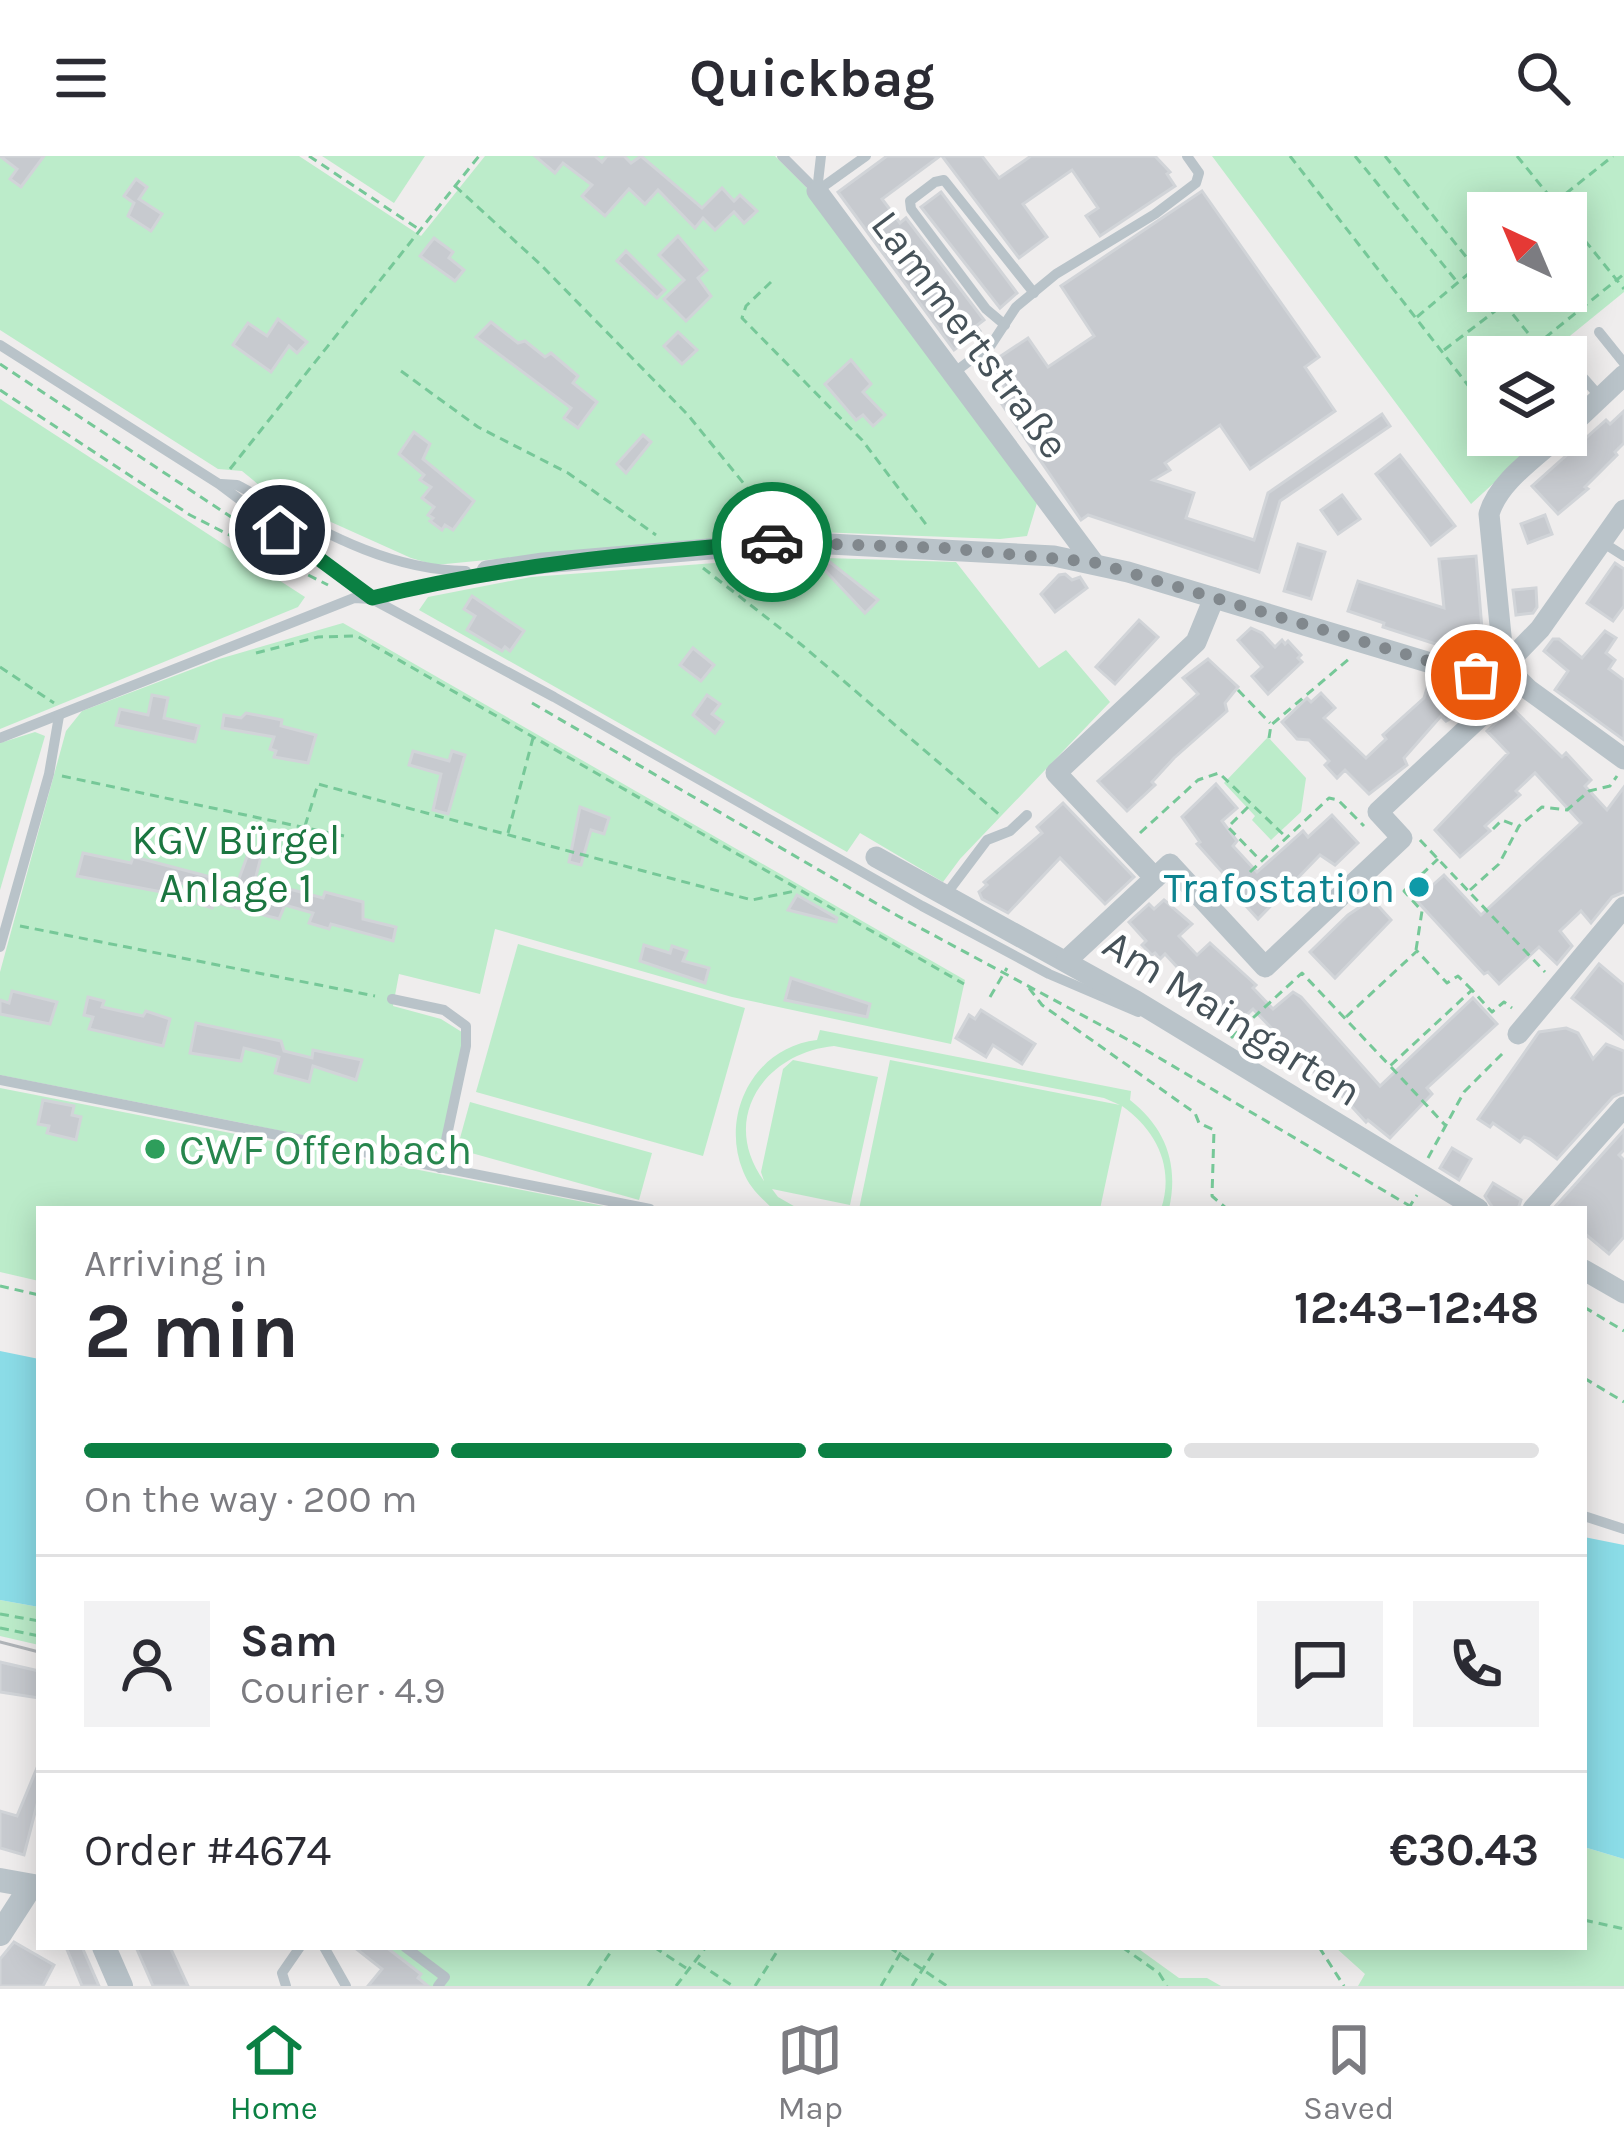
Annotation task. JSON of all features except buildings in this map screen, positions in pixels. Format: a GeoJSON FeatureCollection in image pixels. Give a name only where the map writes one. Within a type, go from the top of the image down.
{"type":"FeatureCollection","features":[{"type":"Feature","properties":{"kind":"street","name":"Lammertstraße"},"geometry":{"type":"LineString","coordinates":[[817,191],[1093,562]]}},
{"type":"Feature","properties":{"kind":"street"},"geometry":{"type":"LineString","coordinates":[[1587,410],[1624,375]]}},
{"type":"Feature","properties":{"kind":"street"},"geometry":{"type":"LineString","coordinates":[[1538,456],[1504,488],[1489,514],[1504,666],[1624,763]]}},
{"type":"Feature","properties":{"kind":"street"},"geometry":{"type":"LineString","coordinates":[[1067,960],[1170,864],[1265,967],[1402,838],[1378,812],[1484,713],[1504,666],[1540,629],[1624,510]]}},
{"type":"Feature","properties":{"kind":"street"},"geometry":{"type":"LineString","coordinates":[[487,571],[792,542],[944,548],[1093,562],[1471,674],[1504,666]]}},
{"type":"Feature","properties":{"kind":"street"},"geometry":{"type":"LineString","coordinates":[[1154,878],[1056,773],[1196,642],[1214,598]]}},
{"type":"Feature","properties":{"kind":"street","name":"Am Maingarten"},"geometry":{"type":"LineString","coordinates":[[876,857],[1067,960],[1473,1206]]}},
{"type":"Feature","properties":{"kind":"street"},"geometry":{"type":"LineString","coordinates":[[1523,1027],[1624,907]]}},
{"type":"Feature","properties":{"kind":"street"},"geometry":{"type":"LineString","coordinates":[[1536,1206],[1624,1107]]}},
{"type":"Feature","properties":{"kind":"street"},"geometry":{"type":"LineString","coordinates":[[1587,1272],[1624,1294]]}},
{"type":"Feature","properties":{"kind":"street"},"geometry":{"type":"LineString","coordinates":[[0,1880],[36,1880]]}},
{"type":"Feature","properties":{"kind":"street"},"geometry":{"type":"LineString","coordinates":[[0,1926],[36,1880]]}},
{"type":"Feature","properties":{"kind":"street"},"geometry":{"type":"LineString","coordinates":[[105,1950],[121,1986]]}},
{"type":"Feature","properties":{"kind":"lane","name":"Lammertstraße"},"geometry":{"type":"LineString","coordinates":[[782,156],[817,191]]}},
{"type":"Feature","properties":{"kind":"lane"},"geometry":{"type":"LineString","coordinates":[[817,191],[820,156]]}},
{"type":"Feature","properties":{"kind":"lane"},"geometry":{"type":"LineString","coordinates":[[817,191],[866,156]]}},
{"type":"Feature","properties":{"kind":"lane"},"geometry":{"type":"LineString","coordinates":[[951,375],[991,345],[1016,308],[1056,274],[1155,214],[1196,183],[1199,172],[1187,156]]}},
{"type":"Feature","properties":{"kind":"lane"},"geometry":{"type":"LineString","coordinates":[[1005,326],[986,310],[911,209],[910,201],[944,180],[1034,293]]}},
{"type":"Feature","properties":{"kind":"lane"},"geometry":{"type":"LineString","coordinates":[[1599,332],[1624,364]]}},
{"type":"Feature","properties":{"kind":"lane"},"geometry":{"type":"LineString","coordinates":[[0,345],[219,484],[372,598],[1049,974],[1175,1025]]}},
{"type":"Feature","properties":{"kind":"lane"},"geometry":{"type":"LineString","coordinates":[[1587,383],[1600,398]]}},
{"type":"Feature","properties":{"kind":"lane"},"geometry":{"type":"LineString","coordinates":[[219,484],[237,485],[350,545],[400,564],[442,571],[487,571]]}},
{"type":"Feature","properties":{"kind":"lane"},"geometry":{"type":"LineString","coordinates":[[1602,542],[1624,556]]}},
{"type":"Feature","properties":{"kind":"lane"},"geometry":{"type":"LineString","coordinates":[[0,738],[354,598],[487,571]]}},
{"type":"Feature","properties":{"kind":"lane"},"geometry":{"type":"LineString","coordinates":[[0,947],[49,773],[58,716]]}},
{"type":"Feature","properties":{"kind":"lane"},"geometry":{"type":"LineString","coordinates":[[947,893],[987,840],[1010,831],[1027,815]]}},
{"type":"Feature","properties":{"kind":"lane"},"geometry":{"type":"LineString","coordinates":[[392,999],[444,1010],[466,1026],[466,1046],[440,1168]]}},
{"type":"Feature","properties":{"kind":"lane"},"geometry":{"type":"LineString","coordinates":[[0,1080],[635,1206]]}},
{"type":"Feature","properties":{"kind":"lane"},"geometry":{"type":"LineString","coordinates":[[1587,1517],[1624,1529]]}},
{"type":"Feature","properties":{"kind":"lane"},"geometry":{"type":"LineString","coordinates":[[286,1986],[282,1973],[298,1950]]}},
{"type":"Feature","properties":{"kind":"lane"},"geometry":{"type":"LineString","coordinates":[[326,1950],[346,1986]]}},
{"type":"Feature","properties":{"kind":"lane"},"geometry":{"type":"LineString","coordinates":[[409,1950],[445,1977],[438,1986]]}},
{"type":"Feature","properties":{"kind":"path"},"geometry":{"type":"LineString","coordinates":[[309,156],[418,229]]}},
{"type":"Feature","properties":{"kind":"path"},"geometry":{"type":"LineString","coordinates":[[219,484],[479,156]]}},
{"type":"Feature","properties":{"kind":"path"},"geometry":{"type":"LineString","coordinates":[[1289,156],[1467,384]]}},
{"type":"Feature","properties":{"kind":"path"},"geometry":{"type":"LineString","coordinates":[[1354,156],[1458,283]]}},
{"type":"Feature","properties":{"kind":"path"},"geometry":{"type":"LineString","coordinates":[[1384,156],[1467,259]]}},
{"type":"Feature","properties":{"kind":"path"},"geometry":{"type":"LineString","coordinates":[[1517,156],[1547,192]]}},
{"type":"Feature","properties":{"kind":"path"},"geometry":{"type":"LineString","coordinates":[[1568,192],[1614,156],[1624,162]]}},
{"type":"Feature","properties":{"kind":"path"},"geometry":{"type":"LineString","coordinates":[[455,186],[540,264],[688,415],[792,542]]}},
{"type":"Feature","properties":{"kind":"path"},"geometry":{"type":"LineString","coordinates":[[1587,242],[1624,289]]}},
{"type":"Feature","properties":{"kind":"path"},"geometry":{"type":"LineString","coordinates":[[1587,305],[1624,274]]}},
{"type":"Feature","properties":{"kind":"path"},"geometry":{"type":"LineString","coordinates":[[1415,318],[1467,275]]}},
{"type":"Feature","properties":{"kind":"path"},"geometry":{"type":"LineString","coordinates":[[771,281],[746,307],[742,318],[862,440],[944,548]]}},
{"type":"Feature","properties":{"kind":"path"},"geometry":{"type":"LineString","coordinates":[[1442,352],[1496,312]]}},
{"type":"Feature","properties":{"kind":"path"},"geometry":{"type":"LineString","coordinates":[[1511,312],[1532,338],[1541,341],[1578,312]]}},
{"type":"Feature","properties":{"kind":"path"},"geometry":{"type":"LineString","coordinates":[[0,364],[354,598]]}},
{"type":"Feature","properties":{"kind":"path"},"geometry":{"type":"LineString","coordinates":[[401,371],[488,433],[568,472],[681,550],[821,661],[1001,816]]}},
{"type":"Feature","properties":{"kind":"path"},"geometry":{"type":"LineString","coordinates":[[0,390],[190,515],[354,598]]}},
{"type":"Feature","properties":{"kind":"path"},"geometry":{"type":"LineString","coordinates":[[238,658],[318,637],[357,636],[964,984]]}},
{"type":"Feature","properties":{"kind":"path"},"geometry":{"type":"LineString","coordinates":[[1269,738],[1271,725],[1366,644]]}},
{"type":"Feature","properties":{"kind":"path"},"geometry":{"type":"LineString","coordinates":[[0,667],[58,705],[58,716]]}},
{"type":"Feature","properties":{"kind":"path"},"geometry":{"type":"LineString","coordinates":[[1238,690],[1271,725]]}},
{"type":"Feature","properties":{"kind":"path"},"geometry":{"type":"LineString","coordinates":[[515,693],[1134,1043],[1410,1206]]}},
{"type":"Feature","properties":{"kind":"path"},"geometry":{"type":"LineString","coordinates":[[508,835],[533,738]]}},
{"type":"Feature","properties":{"kind":"path"},"geometry":{"type":"LineString","coordinates":[[1468,891],[1499,864],[1519,826],[1542,806],[1567,810],[1589,791],[1610,786],[1624,763]]}},
{"type":"Feature","properties":{"kind":"path"},"geometry":{"type":"LineString","coordinates":[[49,773],[344,836]]}},
{"type":"Feature","properties":{"kind":"path"},"geometry":{"type":"LineString","coordinates":[[1125,847],[1210,774],[1222,774],[1286,838]]}},
{"type":"Feature","properties":{"kind":"path"},"geometry":{"type":"LineString","coordinates":[[305,826],[318,784],[752,900],[798,890]]}},
{"type":"Feature","properties":{"kind":"path"},"geometry":{"type":"LineString","coordinates":[[1250,872],[1329,798],[1339,800],[1363,827],[1378,812]]}},
{"type":"Feature","properties":{"kind":"path"},"geometry":{"type":"LineString","coordinates":[[1251,805],[1228,827],[1261,862]]}},
{"type":"Feature","properties":{"kind":"path"},"geometry":{"type":"LineString","coordinates":[[1493,829],[1502,820],[1519,826]]}},
{"type":"Feature","properties":{"kind":"path"},"geometry":{"type":"LineString","coordinates":[[1402,838],[1411,830],[1557,985]]}},
{"type":"Feature","properties":{"kind":"path"},"geometry":{"type":"LineString","coordinates":[[1418,1176],[1464,1092],[1494,1066],[1523,1027],[1504,1002],[1492,1012],[1458,976],[1447,983],[1414,947],[1422,911],[1404,891],[1438,859]]}},
{"type":"Feature","properties":{"kind":"path"},"geometry":{"type":"LineString","coordinates":[[6,924],[392,999]]}},
{"type":"Feature","properties":{"kind":"path"},"geometry":{"type":"LineString","coordinates":[[1345,1018],[1417,951]]}},
{"type":"Feature","properties":{"kind":"path"},"geometry":{"type":"LineString","coordinates":[[990,998],[1004,973]]}},
{"type":"Feature","properties":{"kind":"path"},"geometry":{"type":"LineString","coordinates":[[1216,1052],[1302,973],[1447,1126]]}},
{"type":"Feature","properties":{"kind":"path"},"geometry":{"type":"LineString","coordinates":[[1028,987],[1071,998]]}},
{"type":"Feature","properties":{"kind":"path"},"geometry":{"type":"LineString","coordinates":[[1028,987],[1042,1005],[1195,1113],[1199,1124],[1214,1130],[1212,1196],[1223,1206]]}},
{"type":"Feature","properties":{"kind":"path"},"geometry":{"type":"LineString","coordinates":[[1390,1066],[1472,990]]}},
{"type":"Feature","properties":{"kind":"path"},"geometry":{"type":"LineString","coordinates":[[0,1286],[36,1294]]}},
{"type":"Feature","properties":{"kind":"path"},"geometry":{"type":"LineString","coordinates":[[1587,1309],[1624,1331]]}},
{"type":"Feature","properties":{"kind":"path"},"geometry":{"type":"LineString","coordinates":[[1587,1380],[1624,1402]]}},
{"type":"Feature","properties":{"kind":"path"},"geometry":{"type":"LineString","coordinates":[[0,1614],[36,1621]]}},
{"type":"Feature","properties":{"kind":"path"},"geometry":{"type":"LineString","coordinates":[[0,1628],[36,1635]]}},
{"type":"Feature","properties":{"kind":"path"},"geometry":{"type":"LineString","coordinates":[[1587,1921],[1624,1929]]}},
{"type":"Feature","properties":{"kind":"path"},"geometry":{"type":"LineString","coordinates":[[588,1986],[612,1950]]}},
{"type":"Feature","properties":{"kind":"path"},"geometry":{"type":"LineString","coordinates":[[658,1950],[687,1969]]}},
{"type":"Feature","properties":{"kind":"path"},"geometry":{"type":"LineString","coordinates":[[676,1986],[704,1950]]}},
{"type":"Feature","properties":{"kind":"path"},"geometry":{"type":"LineString","coordinates":[[754,1986],[778,1950]]}},
{"type":"Feature","properties":{"kind":"path"},"geometry":{"type":"LineString","coordinates":[[893,1950],[947,1986]]}},
{"type":"Feature","properties":{"kind":"path"},"geometry":{"type":"LineString","coordinates":[[881,1986],[902,1950]]}},
{"type":"Feature","properties":{"kind":"path"},"geometry":{"type":"LineString","coordinates":[[912,1986],[935,1950]]}},
{"type":"Feature","properties":{"kind":"path"},"geometry":{"type":"LineString","coordinates":[[1126,1950],[1159,1973],[1166,1986]]}},
{"type":"Feature","properties":{"kind":"path"},"geometry":{"type":"LineString","coordinates":[[1321,1950],[1344,1986]]}},
{"type":"Feature","properties":{"kind":"path"},"geometry":{"type":"LineString","coordinates":[[697,1962],[733,1986]]}},
{"type":"Feature","properties":{"kind":"green space"},"geometry":{"type":"Polygon","coordinates":[[[0,156],[299,156],[421,236],[485,156],[775,156],[806,187],[1037,503],[1027,536],[791,531],[435,565],[411,558],[271,495],[242,471],[218,469],[0,330],[0,156]]]}},
{"type":"Feature","properties":{"kind":"green space"},"geometry":{"type":"Polygon","coordinates":[[[322,156],[425,156],[394,203],[322,156]]]}},
{"type":"Feature","properties":{"kind":"green space"},"geometry":{"type":"Polygon","coordinates":[[[1212,156],[1624,156],[1624,292],[1570,336],[1467,336],[1467,456],[1523,456],[1471,504],[1212,156]]]}},
{"type":"Feature","properties":{"kind":"green space"},"geometry":{"type":"Polygon","coordinates":[[[0,399],[305,597],[298,607],[0,729],[0,399]]]}},
{"type":"Feature","properties":{"kind":"green space"},"geometry":{"type":"Polygon","coordinates":[[[794,557],[956,562],[1039,668],[1066,650],[1110,702],[943,882],[860,833],[847,852],[419,610],[428,597],[531,577],[794,557]]]}},
{"type":"Feature","properties":{"kind":"green space","name":"KGV Bürgel Anlage 1"},"geometry":{"type":"Polygon","coordinates":[[[343,623],[965,980],[951,1044],[732,997],[495,929],[480,994],[399,974],[393,1006],[441,1019],[465,1034],[439,1152],[428,1160],[0,1075],[0,972],[66,731],[82,711],[219,659],[343,623]]]}},
{"type":"Feature","properties":{"kind":"green space"},"geometry":{"type":"Polygon","coordinates":[[[35,732],[45,736],[0,890],[0,743],[35,732]]]}},
{"type":"Feature","properties":{"kind":"green space"},"geometry":{"type":"Polygon","coordinates":[[[1268,737],[1306,778],[1301,812],[1271,840],[1224,783],[1268,737]]]}},
{"type":"Feature","properties":{"kind":"green space"},"geometry":{"type":"Polygon","coordinates":[[[518,944],[745,1008],[703,1156],[476,1092],[518,944]]]}},
{"type":"Feature","properties":{"kind":"green space"},"geometry":{"type":"Polygon","coordinates":[[[820,1030],[1131,1091],[1130,1100],[1153,1123],[1167,1149],[1172,1177],[1170,1206],[1162,1206],[1166,1179],[1160,1151],[1144,1126],[1122,1106],[1101,1206],[860,1206],[890,1060],[1120,1105],[1104,1098],[834,1046],[809,1051],[787,1061],[769,1075],[748,1113],[746,1135],[751,1158],[764,1181],[761,1172],[783,1069],[793,1060],[878,1077],[850,1205],[772,1189],[794,1206],[770,1206],[743,1171],[737,1150],[740,1107],[760,1070],[776,1056],[817,1040],[820,1030]]]}},
{"type":"Feature","properties":{"kind":"green space","name":"CWF Offenbach"},"geometry":{"type":"Polygon","coordinates":[[[0,1088],[604,1206],[36,1206],[36,1280],[0,1272],[0,1088]]]}},
{"type":"Feature","properties":{"kind":"green space"},"geometry":{"type":"Polygon","coordinates":[[[470,1102],[652,1153],[639,1200],[457,1149],[470,1102]]]}},
{"type":"Feature","properties":{"kind":"green space"},"geometry":{"type":"Polygon","coordinates":[[[0,1600],[36,1606],[36,1644],[0,1636],[0,1600]]]}},
{"type":"Feature","properties":{"kind":"green space"},"geometry":{"type":"Polygon","coordinates":[[[1587,1848],[1624,1859],[1624,1986],[1358,1986],[1365,1974],[1338,1950],[1587,1950],[1587,1848]]]}},
{"type":"Feature","properties":{"kind":"green space"},"geometry":{"type":"Polygon","coordinates":[[[358,1950],[1140,1950],[1179,1978],[1207,1978],[1221,1986],[368,1986],[381,1969],[358,1950]]]}},
{"type":"Feature","properties":{"kind":"water"},"geometry":{"type":"Polygon","coordinates":[[[0,1351],[36,1358],[36,1606],[0,1600],[0,1351]]]}},
{"type":"Feature","properties":{"kind":"water"},"geometry":{"type":"Polygon","coordinates":[[[1587,1538],[1624,1545],[1624,1859],[1587,1848],[1587,1538]]]}},
{"type":"Feature","properties":{"kind":"tram line"},"geometry":{"type":"LineString","coordinates":[[0,1642],[36,1651]]}},
{"type":"Feature","properties":{"kind":"way so far"},"geometry":{"type":"LineString","coordinates":[[772,542],[944,548],[1093,562],[1476,675]]}},
{"type":"Feature","properties":{"kind":"place","name":"Trafostation"},"geometry":{"type":"Point","coordinates":[1419,887]}},
{"type":"Feature","properties":{"kind":"place","name":"CWF Offenbach"},"geometry":{"type":"Point","coordinates":[155,1149]}},
{"type":"Feature","properties":{"kind":"route"},"geometry":{"type":"LineString","coordinates":[[280,530],[372,598],[543,562],[772,542]]}}]}
